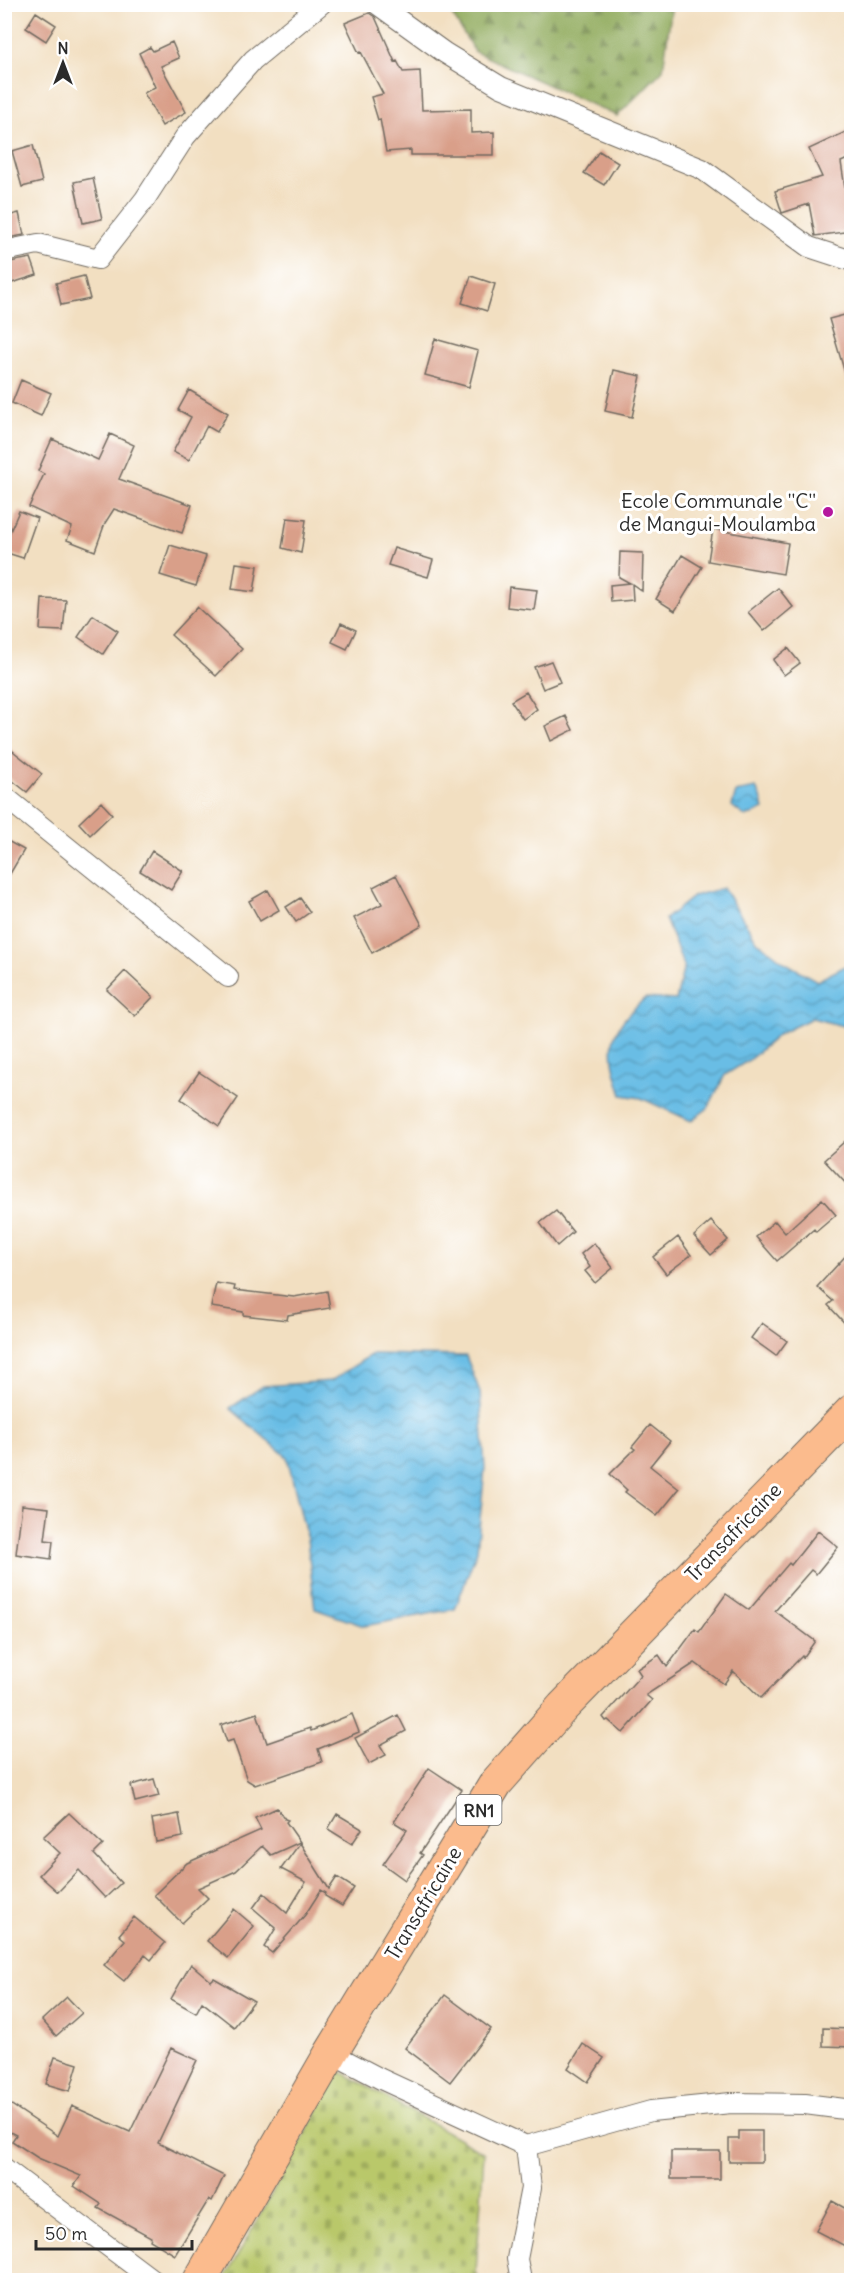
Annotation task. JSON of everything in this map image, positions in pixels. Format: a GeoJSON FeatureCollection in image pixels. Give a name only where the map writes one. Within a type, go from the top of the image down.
{"type":"FeatureCollection","features":[{"type":"Feature","properties":{"kind":"highway","name":"Transafricaine"},"geometry":{"type":"LineString","coordinates":[[200,2280],[331,2053],[496,1783],[572,1699],[852,1411]]}},
{"type":"Feature","properties":{"kind":"street"},"geometry":{"type":"LineString","coordinates":[[4,250],[38,244],[98,260],[145,199],[185,137],[253,60],[321,4]]}},
{"type":"Feature","properties":{"kind":"street"},"geometry":{"type":"LineString","coordinates":[[376,4],[445,53],[501,87],[702,170],[808,247],[852,261]]}},
{"type":"Feature","properties":{"kind":"street"},"geometry":{"type":"LineString","coordinates":[[4,796],[228,977]]}},
{"type":"Feature","properties":{"kind":"street"},"geometry":{"type":"LineString","coordinates":[[331,2053],[381,2079],[525,2146],[651,2111],[731,2103],[805,2104],[852,2110]]}},
{"type":"Feature","properties":{"kind":"street"},"geometry":{"type":"LineString","coordinates":[[521,2280],[517,2259],[531,2188],[525,2146]]}},
{"type":"Feature","properties":{"kind":"street"},"geometry":{"type":"LineString","coordinates":[[4,2168],[153,2280]]}},
{"type":"Feature","properties":{"kind":"green space"},"geometry":{"type":"Polygon","coordinates":[[[446,5],[672,5],[663,70],[617,116],[475,52],[446,5]]]}},
{"type":"Feature","properties":{"kind":"green space"},"geometry":{"type":"Polygon","coordinates":[[[340,2071],[484,2153],[476,2271],[479,2280],[224,2280],[340,2071]]]}},
{"type":"Feature","properties":{"kind":"water"},"geometry":{"type":"Polygon","coordinates":[[[756,788],[764,809],[746,817],[732,806],[736,792],[756,788]]]}},
{"type":"Feature","properties":{"kind":"water"},"geometry":{"type":"Polygon","coordinates":[[[723,888],[757,941],[784,962],[817,981],[851,963],[851,1028],[812,1018],[779,1034],[749,1060],[725,1075],[708,1108],[691,1121],[641,1098],[622,1095],[612,1052],[613,1041],[623,1021],[645,998],[676,1000],[684,966],[665,919],[694,896],[723,888]]]}},
{"type":"Feature","properties":{"kind":"water"},"geometry":{"type":"Polygon","coordinates":[[[372,1354],[466,1356],[480,1392],[485,1468],[477,1550],[455,1609],[364,1626],[315,1609],[307,1539],[287,1457],[230,1408],[263,1386],[331,1381],[372,1354]]]}},
{"type":"Feature","properties":{"kind":"building"},"geometry":{"type":"Polygon","coordinates":[[[36,12],[56,25],[46,41],[26,28],[36,12]]]}},
{"type":"Feature","properties":{"kind":"building"},"geometry":{"type":"Polygon","coordinates":[[[369,13],[375,17],[395,62],[397,61],[403,72],[420,71],[422,110],[471,109],[471,133],[494,132],[494,155],[411,155],[411,150],[386,152],[380,119],[378,120],[371,97],[383,94],[361,52],[359,53],[345,23],[369,13]]]}},
{"type":"Feature","properties":{"kind":"building"},"geometry":{"type":"Polygon","coordinates":[[[172,42],[179,58],[161,66],[186,112],[162,126],[144,93],[155,87],[139,53],[150,47],[153,51],[172,42]]]}},
{"type":"Feature","properties":{"kind":"building"},"geometry":{"type":"Polygon","coordinates":[[[852,129],[852,157],[841,162],[848,208],[852,207],[852,231],[815,236],[809,204],[782,213],[775,191],[822,177],[809,149],[852,129]]]}},
{"type":"Feature","properties":{"kind":"building"},"geometry":{"type":"Polygon","coordinates":[[[33,145],[42,182],[22,187],[12,151],[33,145]]]}},
{"type":"Feature","properties":{"kind":"building"},"geometry":{"type":"Polygon","coordinates":[[[599,151],[618,163],[604,185],[584,173],[599,151]]]}},
{"type":"Feature","properties":{"kind":"building"},"geometry":{"type":"Polygon","coordinates":[[[93,178],[102,219],[83,223],[74,182],[93,178]]]}},
{"type":"Feature","properties":{"kind":"building"},"geometry":{"type":"Polygon","coordinates":[[[19,213],[24,235],[8,238],[4,217],[19,213]]]}},
{"type":"Feature","properties":{"kind":"building"},"geometry":{"type":"Polygon","coordinates":[[[31,258],[37,275],[12,283],[5,263],[31,258]]]}},
{"type":"Feature","properties":{"kind":"building"},"geometry":{"type":"Polygon","coordinates":[[[84,276],[90,299],[61,305],[56,283],[84,276]]]}},
{"type":"Feature","properties":{"kind":"building"},"geometry":{"type":"Polygon","coordinates":[[[471,276],[495,284],[487,311],[462,303],[471,276]]]}},
{"type":"Feature","properties":{"kind":"building"},"geometry":{"type":"Polygon","coordinates":[[[852,313],[852,379],[847,380],[829,319],[852,313]]]}},
{"type":"Feature","properties":{"kind":"building"},"geometry":{"type":"Polygon","coordinates":[[[435,339],[478,351],[469,387],[425,375],[435,339]]]}},
{"type":"Feature","properties":{"kind":"building"},"geometry":{"type":"Polygon","coordinates":[[[614,370],[641,376],[632,417],[605,411],[614,370]]]}},
{"type":"Feature","properties":{"kind":"building"},"geometry":{"type":"Polygon","coordinates":[[[21,380],[51,393],[41,416],[12,403],[21,380]]]}},
{"type":"Feature","properties":{"kind":"building"},"geometry":{"type":"Polygon","coordinates":[[[189,390],[228,413],[217,432],[207,426],[189,460],[173,452],[191,417],[178,410],[189,390]]]}},
{"type":"Feature","properties":{"kind":"building"},"geometry":{"type":"Polygon","coordinates":[[[110,434],[134,445],[119,479],[192,505],[182,533],[114,509],[105,523],[95,551],[67,540],[72,527],[29,507],[44,474],[38,471],[52,439],[98,460],[110,434]]]}},
{"type":"Feature","properties":{"kind":"building"},"geometry":{"type":"Polygon","coordinates":[[[19,511],[37,518],[23,558],[4,552],[4,532],[9,534],[19,511]]]}},
{"type":"Feature","properties":{"kind":"building"},"geometry":{"type":"Polygon","coordinates":[[[287,518],[306,520],[301,553],[282,548],[287,518]]]}},
{"type":"Feature","properties":{"kind":"building"},"geometry":{"type":"Polygon","coordinates":[[[713,529],[788,543],[783,574],[708,561],[713,529]]]}},
{"type":"Feature","properties":{"kind":"building"},"geometry":{"type":"Polygon","coordinates":[[[170,545],[206,556],[196,586],[160,575],[170,545]]]}},
{"type":"Feature","properties":{"kind":"building"},"geometry":{"type":"Polygon","coordinates":[[[394,548],[433,560],[428,577],[388,565],[394,548]]]}},
{"type":"Feature","properties":{"kind":"building"},"geometry":{"type":"Polygon","coordinates":[[[620,552],[643,553],[642,591],[632,584],[633,600],[611,602],[610,585],[630,583],[619,577],[620,552]]]}},
{"type":"Feature","properties":{"kind":"building"},"geometry":{"type":"Polygon","coordinates":[[[682,555],[702,567],[675,611],[656,599],[682,555]]]}},
{"type":"Feature","properties":{"kind":"building"},"geometry":{"type":"Polygon","coordinates":[[[236,563],[258,566],[254,592],[232,589],[236,563]]]}},
{"type":"Feature","properties":{"kind":"building"},"geometry":{"type":"Polygon","coordinates":[[[509,587],[537,590],[534,610],[507,607],[509,587]]]}},
{"type":"Feature","properties":{"kind":"building"},"geometry":{"type":"Polygon","coordinates":[[[778,588],[793,607],[764,631],[748,612],[778,588]]]}},
{"type":"Feature","properties":{"kind":"building"},"geometry":{"type":"Polygon","coordinates":[[[42,599],[66,600],[63,631],[40,630],[42,599]]]}},
{"type":"Feature","properties":{"kind":"building"},"geometry":{"type":"Polygon","coordinates":[[[197,607],[242,649],[216,676],[171,635],[197,607]]]}},
{"type":"Feature","properties":{"kind":"building"},"geometry":{"type":"Polygon","coordinates":[[[93,615],[118,631],[103,654],[78,637],[93,615]]]}},
{"type":"Feature","properties":{"kind":"building"},"geometry":{"type":"Polygon","coordinates":[[[341,623],[356,630],[347,649],[332,642],[341,623]]]}},
{"type":"Feature","properties":{"kind":"building"},"geometry":{"type":"Polygon","coordinates":[[[788,648],[800,663],[784,675],[773,660],[788,648]]]}},
{"type":"Feature","properties":{"kind":"building"},"geometry":{"type":"Polygon","coordinates":[[[551,661],[560,682],[543,689],[534,667],[551,661]]]}},
{"type":"Feature","properties":{"kind":"building"},"geometry":{"type":"Polygon","coordinates":[[[526,692],[537,709],[523,719],[511,701],[526,692]]]}},
{"type":"Feature","properties":{"kind":"building"},"geometry":{"type":"Polygon","coordinates":[[[566,716],[573,730],[551,741],[545,726],[566,716]]]}},
{"type":"Feature","properties":{"kind":"building"},"geometry":{"type":"Polygon","coordinates":[[[4,744],[42,774],[27,792],[4,774],[4,744]]]}},
{"type":"Feature","properties":{"kind":"building"},"geometry":{"type":"Polygon","coordinates":[[[101,802],[112,814],[90,835],[79,823],[101,802]]]}},
{"type":"Feature","properties":{"kind":"building"},"geometry":{"type":"Polygon","coordinates":[[[4,839],[24,850],[4,884],[4,839]]]}},
{"type":"Feature","properties":{"kind":"building"},"geometry":{"type":"Polygon","coordinates":[[[152,851],[183,871],[171,890],[140,871],[152,851]]]}},
{"type":"Feature","properties":{"kind":"building"},"geometry":{"type":"Polygon","coordinates":[[[396,875],[422,925],[372,953],[354,918],[382,904],[373,887],[396,875]]]}},
{"type":"Feature","properties":{"kind":"building"},"geometry":{"type":"Polygon","coordinates":[[[268,890],[279,910],[260,921],[249,901],[268,890]]]}},
{"type":"Feature","properties":{"kind":"building"},"geometry":{"type":"Polygon","coordinates":[[[300,898],[310,912],[296,922],[286,907],[300,898]]]}},
{"type":"Feature","properties":{"kind":"building"},"geometry":{"type":"Polygon","coordinates":[[[125,971],[153,997],[135,1016],[107,990],[125,971]]]}},
{"type":"Feature","properties":{"kind":"building"},"geometry":{"type":"Polygon","coordinates":[[[199,1072],[238,1098],[219,1126],[181,1099],[199,1072]]]}},
{"type":"Feature","properties":{"kind":"building"},"geometry":{"type":"Polygon","coordinates":[[[852,1135],[852,1190],[824,1160],[852,1135]]]}},
{"type":"Feature","properties":{"kind":"building"},"geometry":{"type":"Polygon","coordinates":[[[822,1199],[836,1215],[816,1232],[814,1229],[777,1261],[756,1237],[775,1221],[785,1233],[822,1199]]]}},
{"type":"Feature","properties":{"kind":"building"},"geometry":{"type":"Polygon","coordinates":[[[556,1211],[573,1232],[557,1246],[540,1223],[556,1211]]]}},
{"type":"Feature","properties":{"kind":"building"},"geometry":{"type":"Polygon","coordinates":[[[711,1221],[728,1240],[711,1255],[694,1236],[711,1221]]]}},
{"type":"Feature","properties":{"kind":"building"},"geometry":{"type":"Polygon","coordinates":[[[678,1237],[691,1255],[666,1274],[653,1257],[678,1237]]]}},
{"type":"Feature","properties":{"kind":"building"},"geometry":{"type":"Polygon","coordinates":[[[594,1243],[613,1268],[595,1283],[585,1271],[590,1267],[581,1254],[594,1243]]]}},
{"type":"Feature","properties":{"kind":"building"},"geometry":{"type":"Polygon","coordinates":[[[852,1249],[852,1331],[828,1305],[833,1301],[817,1287],[852,1249]]]}},
{"type":"Feature","properties":{"kind":"building"},"geometry":{"type":"Polygon","coordinates":[[[216,1283],[235,1286],[234,1290],[294,1297],[327,1291],[330,1308],[288,1315],[287,1320],[243,1315],[243,1312],[211,1307],[216,1283]]]}},
{"type":"Feature","properties":{"kind":"building"},"geometry":{"type":"Polygon","coordinates":[[[762,1323],[787,1341],[776,1356],[751,1338],[762,1323]]]}},
{"type":"Feature","properties":{"kind":"building"},"geometry":{"type":"Polygon","coordinates":[[[650,1425],[670,1441],[650,1466],[679,1489],[657,1516],[625,1492],[627,1490],[610,1474],[635,1449],[632,1447],[650,1425]]]}},
{"type":"Feature","properties":{"kind":"building"},"geometry":{"type":"Polygon","coordinates":[[[22,1505],[49,1508],[45,1540],[53,1541],[51,1559],[16,1554],[22,1505]]]}},
{"type":"Feature","properties":{"kind":"building"},"geometry":{"type":"Polygon","coordinates":[[[818,1531],[838,1547],[816,1574],[811,1570],[775,1611],[815,1641],[803,1658],[802,1656],[761,1698],[733,1671],[724,1684],[695,1663],[646,1695],[652,1700],[623,1733],[608,1720],[606,1721],[603,1717],[641,1675],[637,1669],[659,1655],[667,1667],[695,1629],[699,1632],[726,1594],[749,1610],[789,1563],[791,1565],[818,1531]]]}},
{"type":"Feature","properties":{"kind":"building"},"geometry":{"type":"Polygon","coordinates":[[[257,1713],[267,1743],[310,1728],[311,1731],[352,1714],[359,1732],[318,1749],[322,1762],[255,1785],[247,1780],[233,1740],[227,1742],[221,1725],[257,1713]]]}},
{"type":"Feature","properties":{"kind":"building"},"geometry":{"type":"Polygon","coordinates":[[[398,1715],[406,1731],[380,1745],[386,1755],[369,1764],[355,1738],[398,1715]]]}},
{"type":"Feature","properties":{"kind":"building"},"geometry":{"type":"Polygon","coordinates":[[[429,1768],[462,1790],[420,1853],[423,1855],[405,1880],[383,1864],[407,1830],[394,1822],[429,1768]]]}},
{"type":"Feature","properties":{"kind":"building"},"geometry":{"type":"Polygon","coordinates":[[[154,1779],[159,1796],[135,1802],[131,1785],[154,1779]]]}},
{"type":"Feature","properties":{"kind":"building"},"geometry":{"type":"Polygon","coordinates":[[[277,1808],[288,1820],[286,1822],[300,1842],[271,1855],[262,1846],[236,1871],[198,1888],[208,1898],[182,1923],[154,1895],[187,1863],[261,1830],[255,1818],[277,1808]]]}},
{"type":"Feature","properties":{"kind":"building"},"geometry":{"type":"Polygon","coordinates":[[[69,1813],[103,1845],[94,1854],[121,1883],[105,1898],[79,1870],[58,1892],[39,1875],[60,1853],[43,1837],[69,1813]]]}},
{"type":"Feature","properties":{"kind":"building"},"geometry":{"type":"Polygon","coordinates":[[[179,1814],[183,1837],[156,1842],[152,1819],[179,1814]]]}},
{"type":"Feature","properties":{"kind":"building"},"geometry":{"type":"Polygon","coordinates":[[[337,1814],[362,1829],[352,1844],[328,1829],[337,1814]]]}},
{"type":"Feature","properties":{"kind":"building"},"geometry":{"type":"Polygon","coordinates":[[[300,1843],[329,1889],[337,1877],[354,1888],[342,1906],[325,1896],[326,1893],[321,1890],[305,1915],[272,1953],[264,1947],[276,1928],[253,1908],[264,1893],[287,1913],[306,1882],[281,1869],[300,1843]]]}},
{"type":"Feature","properties":{"kind":"building"},"geometry":{"type":"Polygon","coordinates":[[[234,1909],[254,1926],[228,1958],[207,1941],[234,1909]]]}},
{"type":"Feature","properties":{"kind":"building"},"geometry":{"type":"Polygon","coordinates":[[[134,1917],[165,1943],[151,1960],[145,1955],[124,1981],[104,1965],[125,1940],[119,1935],[134,1917]]]}},
{"type":"Feature","properties":{"kind":"building"},"geometry":{"type":"Polygon","coordinates":[[[191,1964],[211,1981],[214,1978],[254,2001],[234,2027],[202,2002],[196,2013],[171,1999],[191,1964]]]}},
{"type":"Feature","properties":{"kind":"building"},"geometry":{"type":"Polygon","coordinates":[[[445,1995],[491,2029],[450,2082],[405,2048],[445,1995]]]}},
{"type":"Feature","properties":{"kind":"building"},"geometry":{"type":"Polygon","coordinates":[[[67,1997],[82,2013],[56,2036],[42,2020],[67,1997]]]}},
{"type":"Feature","properties":{"kind":"building"},"geometry":{"type":"Polygon","coordinates":[[[823,2028],[852,2029],[852,2047],[823,2046],[823,2028]]]}},
{"type":"Feature","properties":{"kind":"building"},"geometry":{"type":"Polygon","coordinates":[[[583,2044],[604,2058],[588,2082],[568,2068],[583,2044]]]}},
{"type":"Feature","properties":{"kind":"building"},"geometry":{"type":"Polygon","coordinates":[[[171,2048],[197,2060],[158,2143],[224,2176],[212,2201],[209,2199],[175,2255],[150,2240],[151,2237],[98,2208],[101,2204],[74,2186],[81,2176],[38,2158],[12,2141],[16,2135],[4,2129],[4,2100],[58,2136],[72,2106],[130,2132],[171,2048]]]}},
{"type":"Feature","properties":{"kind":"building"},"geometry":{"type":"Polygon","coordinates":[[[55,2057],[78,2064],[70,2091],[46,2084],[55,2057]]]}},
{"type":"Feature","properties":{"kind":"building"},"geometry":{"type":"Polygon","coordinates":[[[739,2131],[762,2131],[762,2162],[729,2162],[729,2139],[739,2139],[739,2131]]]}},
{"type":"Feature","properties":{"kind":"building"},"geometry":{"type":"Polygon","coordinates":[[[671,2151],[720,2151],[720,2179],[671,2179],[671,2151]]]}},
{"type":"Feature","properties":{"kind":"building"},"geometry":{"type":"Polygon","coordinates":[[[832,2201],[852,2212],[852,2238],[847,2247],[816,2231],[832,2201]]]}},
{"type":"Feature","properties":{"kind":"place","name":"Ecole Communale ''C'' de Mangui-Moulamba"},"geometry":{"type":"Point","coordinates":[828,512]}}]}
